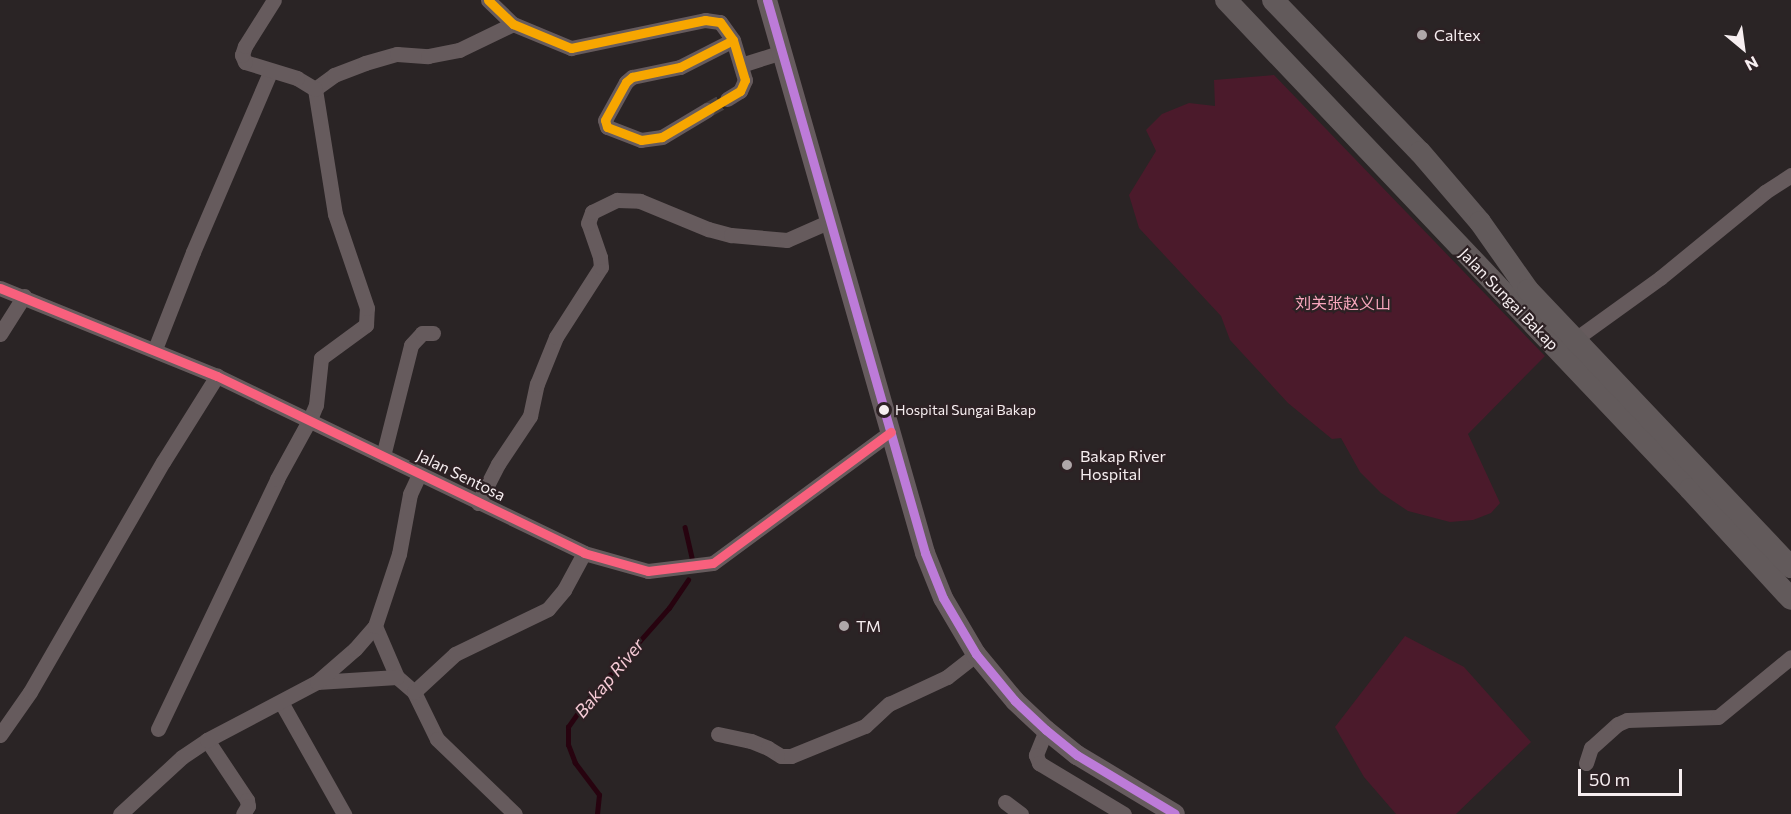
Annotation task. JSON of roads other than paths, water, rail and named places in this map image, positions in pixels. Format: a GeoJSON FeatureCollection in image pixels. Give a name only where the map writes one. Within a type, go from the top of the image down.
{"type":"FeatureCollection","features":[{"type":"Feature","properties":{"kind":"highway","name":"Jalan Sungai Bakap"},"geometry":{"type":"LineString","coordinates":[[1226,0],[1690,489],[1791,599]]}},
{"type":"Feature","properties":{"kind":"highway","name":"Jalan Sungai Bakap"},"geometry":{"type":"LineString","coordinates":[[1273,0],[1420,152],[1479,222],[1528,290],[1791,567]]}},
{"type":"Feature","properties":{"kind":"highway"},"geometry":{"type":"LineString","coordinates":[[1769,544],[1791,559]]}},
{"type":"Feature","properties":{"kind":"main road"},"geometry":{"type":"LineString","coordinates":[[767,0],[925,553],[943,598],[976,654],[1015,701],[1077,755],[1168,812]]}},
{"type":"Feature","properties":{"kind":"street"},"geometry":{"type":"LineString","coordinates":[[158,729],[277,480],[310,419],[316,405],[321,358],[366,325],[367,308],[335,214],[315,89],[297,78],[270,72],[245,62],[242,55],[245,46],[274,0]]}},
{"type":"Feature","properties":{"kind":"street"},"geometry":{"type":"LineString","coordinates":[[489,0],[513,24],[571,48],[705,20],[720,22],[733,40],[745,80],[740,91],[727,99]]}},
{"type":"Feature","properties":{"kind":"street"},"geometry":{"type":"LineString","coordinates":[[315,89],[334,75],[365,63],[397,54],[428,56],[459,50],[513,24]]}},
{"type":"Feature","properties":{"kind":"street"},"geometry":{"type":"LineString","coordinates":[[707,110],[663,137],[641,140],[607,126],[605,120],[626,82],[632,77],[680,67],[733,40]]}},
{"type":"Feature","properties":{"kind":"street"},"geometry":{"type":"LineString","coordinates":[[741,65],[782,52]]}},
{"type":"Feature","properties":{"kind":"street"},"geometry":{"type":"LineString","coordinates":[[155,350],[192,252],[270,72]]}},
{"type":"Feature","properties":{"kind":"street"},"geometry":{"type":"LineString","coordinates":[[1574,340],[1660,278],[1765,192],[1791,175]]}},
{"type":"Feature","properties":{"kind":"street"},"geometry":{"type":"LineString","coordinates":[[478,503],[498,464],[530,416],[537,384],[556,337],[601,267],[600,257],[588,223],[592,212],[617,200],[640,201],[708,229],[731,235],[787,240],[830,221]]}},
{"type":"Feature","properties":{"kind":"street","name":"Jalan Sentosa"},"geometry":{"type":"LineString","coordinates":[[0,288],[217,376],[584,553],[648,572],[713,563],[891,432]]}},
{"type":"Feature","properties":{"kind":"street"},"geometry":{"type":"LineString","coordinates":[[0,334],[24,296]]}},
{"type":"Feature","properties":{"kind":"street"},"geometry":{"type":"LineString","coordinates":[[383,456],[411,345],[422,333],[433,333]]}},
{"type":"Feature","properties":{"kind":"street"},"geometry":{"type":"LineString","coordinates":[[0,735],[30,692],[158,472],[217,376]]}},
{"type":"Feature","properties":{"kind":"street"},"geometry":{"type":"LineString","coordinates":[[120,814],[182,757],[207,740],[317,682],[355,649],[375,626],[399,554],[410,494],[419,475]]}},
{"type":"Feature","properties":{"kind":"street"},"geometry":{"type":"LineString","coordinates":[[414,692],[455,654],[548,609],[564,590],[584,553]]}},
{"type":"Feature","properties":{"kind":"street"},"geometry":{"type":"LineString","coordinates":[[375,626],[397,677],[414,692],[437,739],[515,814]]}},
{"type":"Feature","properties":{"kind":"street"},"geometry":{"type":"LineString","coordinates":[[718,734],[751,741],[781,756],[791,756],[865,726],[888,704],[947,677],[976,654]]}},
{"type":"Feature","properties":{"kind":"street"},"geometry":{"type":"LineString","coordinates":[[1586,763],[1591,748],[1618,724],[1627,720],[1718,717],[1791,657]]}},
{"type":"Feature","properties":{"kind":"street"},"geometry":{"type":"LineString","coordinates":[[317,682],[397,677]]}},
{"type":"Feature","properties":{"kind":"street"},"geometry":{"type":"LineString","coordinates":[[281,702],[344,814]]}},
{"type":"Feature","properties":{"kind":"street"},"geometry":{"type":"LineString","coordinates":[[1046,730],[1036,755],[1039,763],[1124,814]]}},
{"type":"Feature","properties":{"kind":"street"},"geometry":{"type":"LineString","coordinates":[[207,740],[247,800],[248,806],[243,814]]}},
{"type":"Feature","properties":{"kind":"street"},"geometry":{"type":"LineString","coordinates":[[1005,802],[1021,814]]}},
{"type":"Feature","properties":{"kind":"waterway"},"geometry":{"type":"LineString","coordinates":[[685,527],[692,557]]}},
{"type":"Feature","properties":{"kind":"waterway","name":"Bakap River"},"geometry":{"type":"LineString","coordinates":[[597,814],[599,795],[575,763],[568,745],[568,727],[584,704],[669,608],[688,580]]}},
{"type":"Feature","properties":{"kind":"tunnel"},"geometry":{"type":"LineString","coordinates":[[707,110],[727,99]]}},
{"type":"Feature","properties":{"kind":"place","name":"Caltex"},"geometry":{"type":"Point","coordinates":[1422,35]}},
{"type":"Feature","properties":{"kind":"place","name":"Hospital Sungai Bakap"},"geometry":{"type":"Point","coordinates":[884,410]}},
{"type":"Feature","properties":{"kind":"place","name":"Bakap River Hospital"},"geometry":{"type":"Point","coordinates":[1067,465]}},
{"type":"Feature","properties":{"kind":"place","name":"TM"},"geometry":{"type":"Point","coordinates":[844,626]}},
{"type":"Feature","properties":{"kind":"park label","name":"刘关张赵义山"},"geometry":{"type":"Point","coordinates":[1343,303]}}]}
